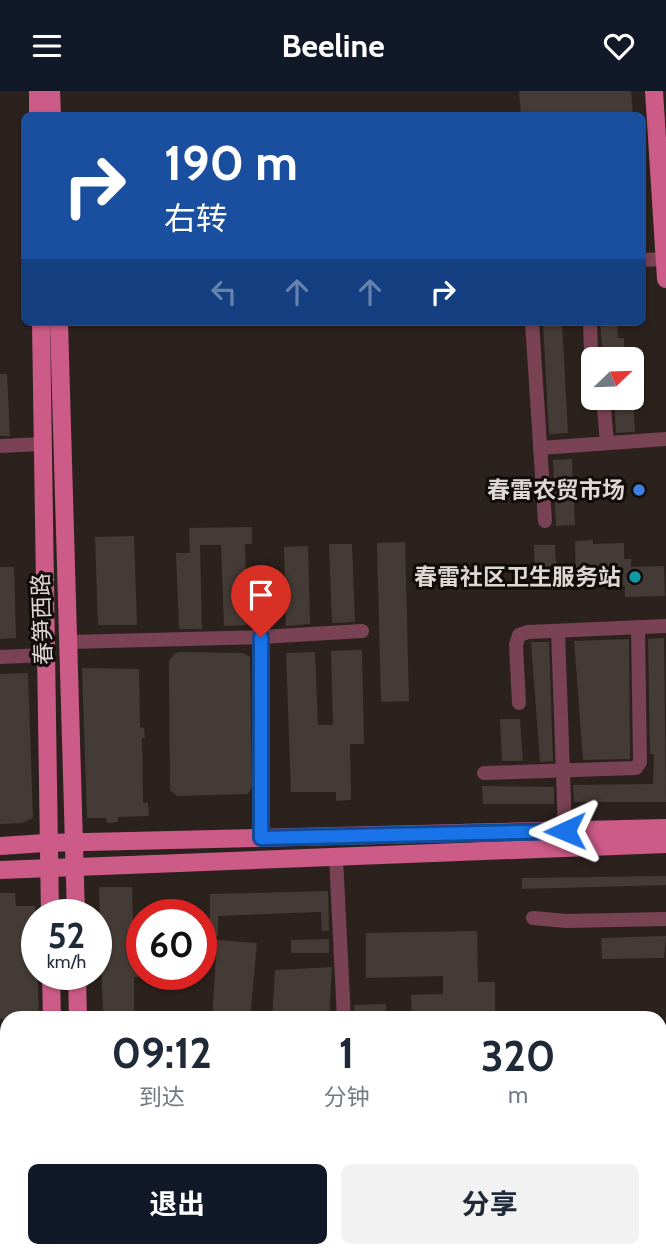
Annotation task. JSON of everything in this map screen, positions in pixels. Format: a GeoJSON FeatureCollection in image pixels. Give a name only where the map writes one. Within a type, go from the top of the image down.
{"type":"FeatureCollection","features":[{"type":"Feature","properties":{"kind":"main road"},"geometry":{"type":"LineString","coordinates":[[38,91],[38,112]]}},
{"type":"Feature","properties":{"kind":"main road"},"geometry":{"type":"LineString","coordinates":[[51,91],[52,112]]}},
{"type":"Feature","properties":{"kind":"main road"},"geometry":{"type":"LineString","coordinates":[[654,91],[666,279]]}},
{"type":"Feature","properties":{"kind":"main road"},"geometry":{"type":"LineString","coordinates":[[665,91],[666,112]]}},
{"type":"Feature","properties":{"kind":"main road","name":"春笋西路"},"geometry":{"type":"LineString","coordinates":[[41,326],[50,899]]}},
{"type":"Feature","properties":{"kind":"main road","name":"春笋西路"},"geometry":{"type":"LineString","coordinates":[[58,326],[76,899]]}},
{"type":"Feature","properties":{"kind":"main road"},"geometry":{"type":"LineString","coordinates":[[0,846],[666,828]]}},
{"type":"Feature","properties":{"kind":"main road"},"geometry":{"type":"LineString","coordinates":[[0,870],[666,844]]}},
{"type":"Feature","properties":{"kind":"main road"},"geometry":{"type":"LineString","coordinates":[[51,990],[52,1011]]}},
{"type":"Feature","properties":{"kind":"main road"},"geometry":{"type":"LineString","coordinates":[[77,990],[78,1011]]}},
{"type":"Feature","properties":{"kind":"street"},"geometry":{"type":"LineString","coordinates":[[646,260],[666,259]]}},
{"type":"Feature","properties":{"kind":"street"},"geometry":{"type":"LineString","coordinates":[[531,326],[545,521]]}},
{"type":"Feature","properties":{"kind":"street"},"geometry":{"type":"LineString","coordinates":[[590,326],[591,347]]}},
{"type":"Feature","properties":{"kind":"street"},"geometry":{"type":"LineString","coordinates":[[604,410],[607,443]]}},
{"type":"Feature","properties":{"kind":"street"},"geometry":{"type":"LineString","coordinates":[[540,447],[666,439]]}},
{"type":"Feature","properties":{"kind":"street"},"geometry":{"type":"LineString","coordinates":[[0,446],[42,444]]}},
{"type":"Feature","properties":{"kind":"street"},"geometry":{"type":"LineString","coordinates":[[519,703],[516,645],[519,635],[528,632],[666,626]]}},
{"type":"Feature","properties":{"kind":"street"},"geometry":{"type":"LineString","coordinates":[[485,773],[636,768],[640,762],[638,627]]}},
{"type":"Feature","properties":{"kind":"street"},"geometry":{"type":"LineString","coordinates":[[68,642],[261,637],[362,631]]}},
{"type":"Feature","properties":{"kind":"street"},"geometry":{"type":"LineString","coordinates":[[558,631],[565,831]]}},
{"type":"Feature","properties":{"kind":"street"},"geometry":{"type":"LineString","coordinates":[[261,637],[261,838]]}},
{"type":"Feature","properties":{"kind":"street"},"geometry":{"type":"LineString","coordinates":[[0,657],[46,655]]}},
{"type":"Feature","properties":{"kind":"street"},"geometry":{"type":"LineString","coordinates":[[336,857],[344,1011]]}},
{"type":"Feature","properties":{"kind":"street"},"geometry":{"type":"LineString","coordinates":[[533,918],[566,921],[666,919]]}},
{"type":"Feature","properties":{"kind":"building"},"geometry":{"type":"Polygon","coordinates":[[[519,91],[631,91],[633,112],[521,112],[519,91]]]}},
{"type":"Feature","properties":{"kind":"building"},"geometry":{"type":"Polygon","coordinates":[[[543,326],[562,326],[568,433],[549,434],[543,326]]]}},
{"type":"Feature","properties":{"kind":"building"},"geometry":{"type":"Polygon","coordinates":[[[600,326],[617,326],[618,338],[624,338],[624,347],[602,347],[600,326]]]}},
{"type":"Feature","properties":{"kind":"building"},"geometry":{"type":"Polygon","coordinates":[[[0,374],[7,374],[10,436],[0,436],[0,374]]]}},
{"type":"Feature","properties":{"kind":"building"},"geometry":{"type":"Polygon","coordinates":[[[615,410],[634,410],[635,432],[616,433],[615,410]]]}},
{"type":"Feature","properties":{"kind":"building"},"geometry":{"type":"Polygon","coordinates":[[[572,459],[575,525],[556,526],[553,460],[572,459]]]}},
{"type":"Feature","properties":{"kind":"building"},"geometry":{"type":"Polygon","coordinates":[[[252,527],[252,544],[245,544],[247,625],[224,626],[221,545],[200,545],[202,629],[179,629],[176,553],[190,553],[189,528],[252,527]]]}},
{"type":"Feature","properties":{"kind":"building"},"geometry":{"type":"Polygon","coordinates":[[[134,536],[137,625],[98,625],[95,537],[134,536]]]}},
{"type":"Feature","properties":{"kind":"building","name":"春雷社区卫生服务站"},"geometry":{"type":"Polygon","coordinates":[[[593,540],[593,544],[624,543],[624,559],[631,559],[631,567],[664,566],[665,596],[625,597],[625,586],[606,586],[606,581],[576,584],[575,541],[593,540]]]}},
{"type":"Feature","properties":{"kind":"building"},"geometry":{"type":"Polygon","coordinates":[[[405,542],[409,701],[381,702],[377,543],[405,542]]]}},
{"type":"Feature","properties":{"kind":"building"},"geometry":{"type":"Polygon","coordinates":[[[329,544],[352,544],[355,622],[332,623],[329,544]]]}},
{"type":"Feature","properties":{"kind":"building"},"geometry":{"type":"Polygon","coordinates":[[[534,545],[555,545],[557,585],[535,585],[534,545]]]}},
{"type":"Feature","properties":{"kind":"building"},"geometry":{"type":"Polygon","coordinates":[[[308,546],[310,624],[286,626],[284,547],[308,546]]]}},
{"type":"Feature","properties":{"kind":"building"},"geometry":{"type":"Polygon","coordinates":[[[0,567],[14,567],[16,638],[0,639],[0,567]]]}},
{"type":"Feature","properties":{"kind":"building"},"geometry":{"type":"Polygon","coordinates":[[[664,638],[666,802],[574,802],[573,785],[653,784],[648,639],[664,638]]]}},
{"type":"Feature","properties":{"kind":"building"},"geometry":{"type":"Polygon","coordinates":[[[629,639],[630,759],[583,760],[574,641],[629,639]]]}},
{"type":"Feature","properties":{"kind":"building"},"geometry":{"type":"Polygon","coordinates":[[[531,642],[549,642],[553,761],[540,762],[531,642]]]}},
{"type":"Feature","properties":{"kind":"building"},"geometry":{"type":"Polygon","coordinates":[[[362,650],[364,744],[350,744],[351,800],[336,801],[336,792],[291,792],[286,653],[315,652],[318,725],[333,725],[331,651],[362,650]]]}},
{"type":"Feature","properties":{"kind":"building"},"geometry":{"type":"Polygon","coordinates":[[[243,653],[250,657],[252,787],[248,794],[177,796],[170,790],[169,661],[174,654],[243,653]]]}},
{"type":"Feature","properties":{"kind":"building"},"geometry":{"type":"Polygon","coordinates":[[[82,668],[139,669],[140,727],[144,728],[145,738],[142,738],[143,803],[148,803],[149,816],[118,817],[118,822],[107,823],[106,818],[87,818],[82,668]]]}},
{"type":"Feature","properties":{"kind":"building"},"geometry":{"type":"Polygon","coordinates":[[[28,673],[33,818],[22,823],[0,824],[0,674],[28,673]]]}},
{"type":"Feature","properties":{"kind":"building"},"geometry":{"type":"Polygon","coordinates":[[[500,719],[520,719],[523,761],[502,761],[500,719]]]}},
{"type":"Feature","properties":{"kind":"building"},"geometry":{"type":"Polygon","coordinates":[[[482,786],[554,787],[554,804],[483,804],[482,786]]]}},
{"type":"Feature","properties":{"kind":"building"},"geometry":{"type":"Polygon","coordinates":[[[666,876],[666,885],[522,889],[522,878],[666,876]]]}},
{"type":"Feature","properties":{"kind":"building"},"geometry":{"type":"Polygon","coordinates":[[[99,887],[132,887],[132,899],[126,899],[126,990],[134,990],[134,1011],[103,1011],[102,990],[112,990],[112,899],[99,899],[99,887]]]}},
{"type":"Feature","properties":{"kind":"building"},"geometry":{"type":"Polygon","coordinates":[[[328,891],[329,931],[322,931],[321,912],[218,916],[217,936],[217,899],[210,899],[210,894],[328,891]]]}},
{"type":"Feature","properties":{"kind":"building"},"geometry":{"type":"Polygon","coordinates":[[[0,893],[15,893],[16,906],[21,906],[21,990],[38,990],[39,1011],[0,1011],[0,893]]]}},
{"type":"Feature","properties":{"kind":"building"},"geometry":{"type":"Polygon","coordinates":[[[477,931],[478,982],[495,982],[495,1011],[412,1011],[411,995],[443,994],[443,976],[366,978],[366,933],[477,931]]]}},
{"type":"Feature","properties":{"kind":"building"},"geometry":{"type":"Polygon","coordinates":[[[666,936],[664,958],[602,959],[601,938],[666,936]]]}},
{"type":"Feature","properties":{"kind":"building"},"geometry":{"type":"Polygon","coordinates":[[[329,939],[329,953],[291,953],[291,940],[329,939]]]}},
{"type":"Feature","properties":{"kind":"building"},"geometry":{"type":"Polygon","coordinates":[[[217,940],[257,943],[251,1011],[213,1011],[214,990],[217,990],[217,940]]]}},
{"type":"Feature","properties":{"kind":"building"},"geometry":{"type":"Polygon","coordinates":[[[332,967],[329,1011],[272,1011],[275,970],[332,967]]]}},
{"type":"Feature","properties":{"kind":"building"},"geometry":{"type":"Polygon","coordinates":[[[386,1004],[386,1011],[354,1011],[354,1005],[386,1004]]]}},
{"type":"Feature","properties":{"kind":"place","name":"春雷农贸市场"},"geometry":{"type":"Point","coordinates":[639,490]}},
{"type":"Feature","properties":{"kind":"place","name":"春雷社区卫生服务站"},"geometry":{"type":"Point","coordinates":[635,577]}},
{"type":"Feature","properties":{"kind":"route"},"geometry":{"type":"LineString","coordinates":[[261,637],[261,838],[565,831]]}}]}
